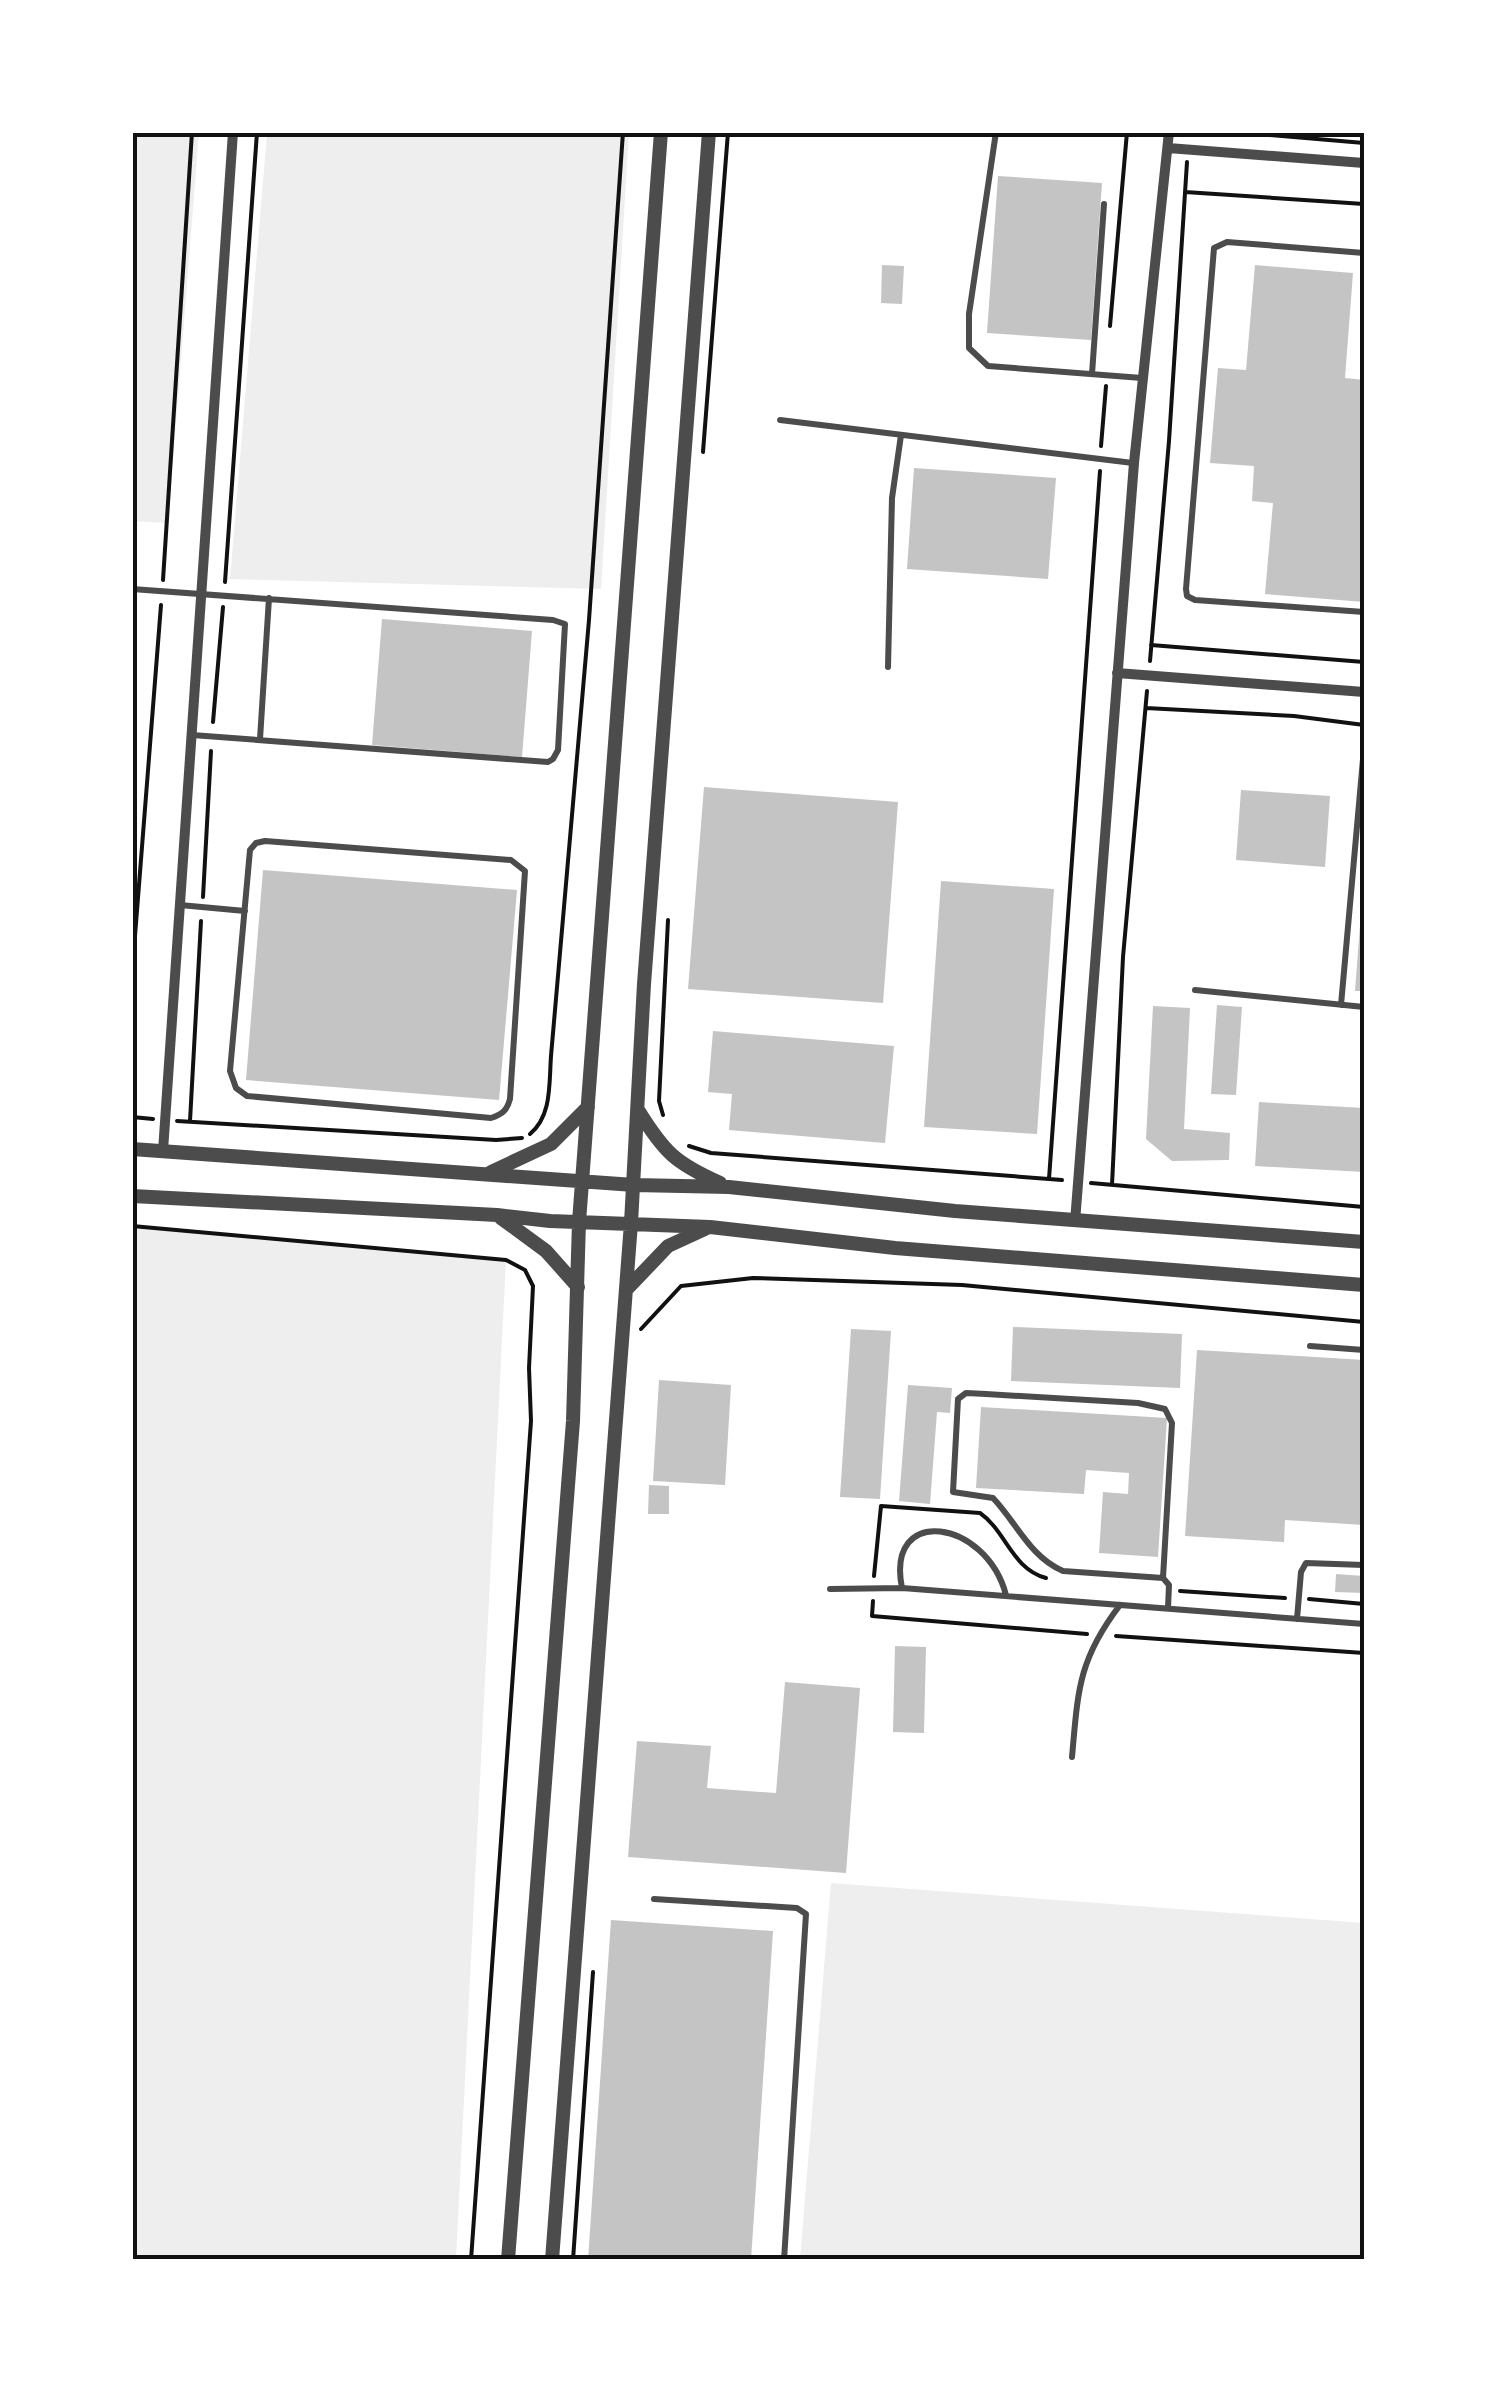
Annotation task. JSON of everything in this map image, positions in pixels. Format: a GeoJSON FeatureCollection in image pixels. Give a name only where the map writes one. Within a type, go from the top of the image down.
{"type":"FeatureCollection","features":[{"type":"Feature","properties":{"kind":"street"},"geometry":{"type":"LineString","coordinates":[[163,1151],[234,132]]}},
{"type":"Feature","properties":{"kind":"street"},"geometry":{"type":"LineString","coordinates":[[508,2260],[573,1421],[579,1222],[661,132]]}},
{"type":"Feature","properties":{"kind":"street"},"geometry":{"type":"LineString","coordinates":[[552,2260],[632,1223],[645,967],[709,132]]}},
{"type":"Feature","properties":{"kind":"street"},"geometry":{"type":"LineString","coordinates":[[1075,1222],[1134,463],[1168,132]]}},
{"type":"Feature","properties":{"kind":"street"},"geometry":{"type":"LineString","coordinates":[[1168,148],[1364,163]]}},
{"type":"Feature","properties":{"kind":"street"},"geometry":{"type":"LineString","coordinates":[[1117,674],[1364,692]]}},
{"type":"Feature","properties":{"kind":"street"},"geometry":{"type":"LineString","coordinates":[[486,1174],[551,1144],[589,1106]]}},
{"type":"Feature","properties":{"kind":"street"},"geometry":{"type":"LineString","coordinates":[[638,1110],[656,1140],[685,1168],[729,1187]]}},
{"type":"Feature","properties":{"kind":"street"},"geometry":{"type":"LineString","coordinates":[[132,1149],[634,1185],[729,1187],[1075,1222],[1364,1242]]}},
{"type":"Feature","properties":{"kind":"street"},"geometry":{"type":"LineString","coordinates":[[132,1196],[710,1227],[915,1250],[1364,1285]]}},
{"type":"Feature","properties":{"kind":"street"},"geometry":{"type":"LineString","coordinates":[[497,1216],[538,1244],[578,1287]]}},
{"type":"Feature","properties":{"kind":"street"},"geometry":{"type":"LineString","coordinates":[[626,1290],[668,1246],[710,1227]]}},
{"type":"Feature","properties":{"kind":"lane"},"geometry":{"type":"LineString","coordinates":[[996,132],[968,314],[968,348],[988,366],[1143,378]]}},
{"type":"Feature","properties":{"kind":"lane"},"geometry":{"type":"LineString","coordinates":[[1092,374],[1104,204]]}},
{"type":"Feature","properties":{"kind":"lane"},"geometry":{"type":"LineString","coordinates":[[1364,253],[1227,242],[1214,248],[1187,596],[1195,600],[1364,612]]}},
{"type":"Feature","properties":{"kind":"lane"},"geometry":{"type":"LineString","coordinates":[[780,420],[1134,463]]}},
{"type":"Feature","properties":{"kind":"lane"},"geometry":{"type":"LineString","coordinates":[[888,668],[892,498],[901,435]]}},
{"type":"Feature","properties":{"kind":"lane"},"geometry":{"type":"LineString","coordinates":[[132,589],[553,620],[562,621],[567,629],[558,750],[548,762],[192,735]]}},
{"type":"Feature","properties":{"kind":"lane"},"geometry":{"type":"LineString","coordinates":[[260,739],[269,598]]}},
{"type":"Feature","properties":{"kind":"lane"},"geometry":{"type":"LineString","coordinates":[[1341,1005],[1364,748]]}},
{"type":"Feature","properties":{"kind":"lane"},"geometry":{"type":"LineString","coordinates":[[265,841],[518,862],[525,871],[507,1109],[492,1118],[247,1096],[236,1088],[230,1070],[245,911],[250,850],[265,841]]}},
{"type":"Feature","properties":{"kind":"lane"},"geometry":{"type":"LineString","coordinates":[[180,905],[245,911]]}},
{"type":"Feature","properties":{"kind":"lane"},"geometry":{"type":"LineString","coordinates":[[1195,990],[1364,1007]]}},
{"type":"Feature","properties":{"kind":"lane"},"geometry":{"type":"LineString","coordinates":[[1310,1346],[1364,1350]]}},
{"type":"Feature","properties":{"kind":"lane"},"geometry":{"type":"LineString","coordinates":[[1163,1578],[1063,1571],[1051,1566],[1025,1541],[992,1498],[953,1492],[958,1398],[966,1393],[986,1394],[1138,1403],[1165,1409],[1172,1424],[1163,1578],[1169,1585],[1168,1608]]}},
{"type":"Feature","properties":{"kind":"lane"},"geometry":{"type":"LineString","coordinates":[[902,1588],[900,1575],[908,1546],[915,1536],[936,1530],[954,1534],[979,1548],[994,1563],[1006,1595]]}},
{"type":"Feature","properties":{"kind":"lane"},"geometry":{"type":"LineString","coordinates":[[1297,1619],[1301,1572],[1306,1563],[1364,1565]]}},
{"type":"Feature","properties":{"kind":"lane"},"geometry":{"type":"LineString","coordinates":[[830,1590],[902,1588],[1364,1624]]}},
{"type":"Feature","properties":{"kind":"lane"},"geometry":{"type":"LineString","coordinates":[[1072,1757],[1078,1687],[1084,1664],[1097,1635],[1121,1604]]}},
{"type":"Feature","properties":{"kind":"lane"},"geometry":{"type":"LineString","coordinates":[[654,1899],[798,1908],[806,1914],[784,2260]]}},
{"type":"Feature","properties":{"kind":"path"},"geometry":{"type":"LineString","coordinates":[[132,974],[192,132]]}},
{"type":"Feature","properties":{"kind":"path"},"geometry":{"type":"LineString","coordinates":[[190,1121],[212,736],[256,132]]}},
{"type":"Feature","properties":{"kind":"path"},"geometry":{"type":"LineString","coordinates":[[132,1116],[496,1140],[527,1137],[542,1124],[552,1056],[623,132]]}},
{"type":"Feature","properties":{"kind":"path"},"geometry":{"type":"LineString","coordinates":[[703,461],[728,132]]}},
{"type":"Feature","properties":{"kind":"path"},"geometry":{"type":"LineString","coordinates":[[1110,336],[1127,132]]}},
{"type":"Feature","properties":{"kind":"path"},"geometry":{"type":"LineString","coordinates":[[1234,132],[1364,142]]}},
{"type":"Feature","properties":{"kind":"path"},"geometry":{"type":"LineString","coordinates":[[1185,192],[1364,204]]}},
{"type":"Feature","properties":{"kind":"path"},"geometry":{"type":"LineString","coordinates":[[1049,1179],[1106,375]]}},
{"type":"Feature","properties":{"kind":"path"},"geometry":{"type":"LineString","coordinates":[[1151,645],[1364,662]]}},
{"type":"Feature","properties":{"kind":"path"},"geometry":{"type":"LineString","coordinates":[[1146,708],[1364,724]]}},
{"type":"Feature","properties":{"kind":"path"},"geometry":{"type":"LineString","coordinates":[[664,1121],[660,1101],[668,907]]}},
{"type":"Feature","properties":{"kind":"path"},"geometry":{"type":"LineString","coordinates":[[675,1142],[712,1153],[1364,1207]]}},
{"type":"Feature","properties":{"kind":"path"},"geometry":{"type":"LineString","coordinates":[[132,1226],[506,1260],[525,1270],[533,1286],[524,1543],[471,2260]]}},
{"type":"Feature","properties":{"kind":"path"},"geometry":{"type":"LineString","coordinates":[[640,1342],[641,1328],[682,1286],[753,1278],[962,1284],[1364,1322]]}},
{"type":"Feature","properties":{"kind":"path"},"geometry":{"type":"LineString","coordinates":[[1033,1575],[1054,1580]]}},
{"type":"Feature","properties":{"kind":"path"},"geometry":{"type":"LineString","coordinates":[[1169,1590],[1364,1604]]}},
{"type":"Feature","properties":{"kind":"path"},"geometry":{"type":"LineString","coordinates":[[573,2260],[593,1966]]}},
{"type":"Feature","properties":{"kind":"shaded area"},"geometry":{"type":"Polygon","coordinates":[[[132,133],[199,133],[168,523],[133,521],[132,133]]]}},
{"type":"Feature","properties":{"kind":"shaded area"},"geometry":{"type":"Polygon","coordinates":[[[267,133],[629,133],[601,589],[230,579],[267,133]]]}},
{"type":"Feature","properties":{"kind":"shaded area"},"geometry":{"type":"Polygon","coordinates":[[[132,1226],[506,1260],[456,2259],[133,2259],[132,1226]]]}},
{"type":"Feature","properties":{"kind":"shaded area"},"geometry":{"type":"Polygon","coordinates":[[[831,1883],[1364,1923],[1364,2259],[800,2259],[831,1883]]]}},
{"type":"Feature","properties":{"kind":"building"},"geometry":{"type":"Polygon","coordinates":[[[998,176],[1102,183],[1091,340],[987,333],[998,176]]]}},
{"type":"Feature","properties":{"kind":"building"},"geometry":{"type":"Polygon","coordinates":[[[882,265],[904,266],[902,304],[881,303],[882,265]]]}},
{"type":"Feature","properties":{"kind":"building"},"geometry":{"type":"Polygon","coordinates":[[[1255,265],[1353,273],[1345,378],[1364,380],[1364,602],[1265,594],[1273,503],[1252,501],[1254,466],[1210,463],[1218,368],[1246,370],[1255,265]]]}},
{"type":"Feature","properties":{"kind":"building"},"geometry":{"type":"Polygon","coordinates":[[[914,468],[1056,478],[1048,579],[907,569],[914,468]]]}},
{"type":"Feature","properties":{"kind":"building"},"geometry":{"type":"Polygon","coordinates":[[[382,619],[532,631],[522,757],[372,745],[382,619]]]}},
{"type":"Feature","properties":{"kind":"building"},"geometry":{"type":"Polygon","coordinates":[[[704,787],[898,802],[883,1003],[688,989],[704,787]]]}},
{"type":"Feature","properties":{"kind":"building"},"geometry":{"type":"Polygon","coordinates":[[[1241,790],[1330,796],[1325,867],[1236,860],[1241,790]]]}},
{"type":"Feature","properties":{"kind":"building"},"geometry":{"type":"Polygon","coordinates":[[[263,870],[517,890],[499,1100],[246,1080],[263,870]]]}},
{"type":"Feature","properties":{"kind":"building"},"geometry":{"type":"Polygon","coordinates":[[[941,881],[1054,889],[1037,1134],[924,1127],[941,881]]]}},
{"type":"Feature","properties":{"kind":"building"},"geometry":{"type":"Polygon","coordinates":[[[1362,899],[1364,991],[1355,991],[1362,899]]]}},
{"type":"Feature","properties":{"kind":"building"},"geometry":{"type":"Polygon","coordinates":[[[1217,1005],[1242,1007],[1236,1095],[1211,1094],[1217,1005]]]}},
{"type":"Feature","properties":{"kind":"building"},"geometry":{"type":"Polygon","coordinates":[[[1153,1006],[1190,1008],[1184,1129],[1230,1133],[1229,1160],[1172,1161],[1146,1139],[1153,1006]]]}},
{"type":"Feature","properties":{"kind":"building"},"geometry":{"type":"Polygon","coordinates":[[[713,1031],[894,1046],[885,1143],[729,1130],[732,1094],[708,1092],[713,1031]]]}},
{"type":"Feature","properties":{"kind":"building"},"geometry":{"type":"Polygon","coordinates":[[[1259,1102],[1364,1108],[1364,1172],[1255,1166],[1259,1102]]]}},
{"type":"Feature","properties":{"kind":"building"},"geometry":{"type":"Polygon","coordinates":[[[1013,1327],[1182,1334],[1180,1388],[1011,1381],[1013,1327]]]}},
{"type":"Feature","properties":{"kind":"building"},"geometry":{"type":"Polygon","coordinates":[[[851,1329],[891,1331],[880,1499],[840,1497],[851,1329]]]}},
{"type":"Feature","properties":{"kind":"building"},"geometry":{"type":"Polygon","coordinates":[[[1197,1350],[1364,1360],[1364,1525],[1285,1520],[1284,1542],[1185,1536],[1197,1350]]]}},
{"type":"Feature","properties":{"kind":"building"},"geometry":{"type":"Polygon","coordinates":[[[659,1380],[731,1385],[725,1485],[653,1481],[659,1380]]]}},
{"type":"Feature","properties":{"kind":"building"},"geometry":{"type":"Polygon","coordinates":[[[908,1385],[952,1388],[950,1413],[937,1412],[930,1504],[899,1501],[908,1385]]]}},
{"type":"Feature","properties":{"kind":"building"},"geometry":{"type":"Polygon","coordinates":[[[981,1407],[1167,1418],[1158,1557],[1099,1553],[1103,1492],[1128,1494],[1129,1473],[1086,1470],[1084,1494],[976,1488],[981,1407]]]}},
{"type":"Feature","properties":{"kind":"building"},"geometry":{"type":"Polygon","coordinates":[[[649,1485],[669,1486],[669,1514],[648,1514],[649,1485]]]}},
{"type":"Feature","properties":{"kind":"building"},"geometry":{"type":"Polygon","coordinates":[[[1336,1574],[1364,1576],[1364,1593],[1335,1592],[1336,1574]]]}},
{"type":"Feature","properties":{"kind":"building"},"geometry":{"type":"Polygon","coordinates":[[[895,1646],[926,1647],[924,1733],[893,1732],[895,1646]]]}},
{"type":"Feature","properties":{"kind":"building"},"geometry":{"type":"Polygon","coordinates":[[[785,1682],[860,1688],[846,1873],[628,1857],[637,1741],[711,1746],[707,1788],[776,1793],[785,1682]]]}},
{"type":"Feature","properties":{"kind":"building"},"geometry":{"type":"Polygon","coordinates":[[[611,1920],[773,1931],[751,2260],[588,2260],[611,1920]]]}}]}
